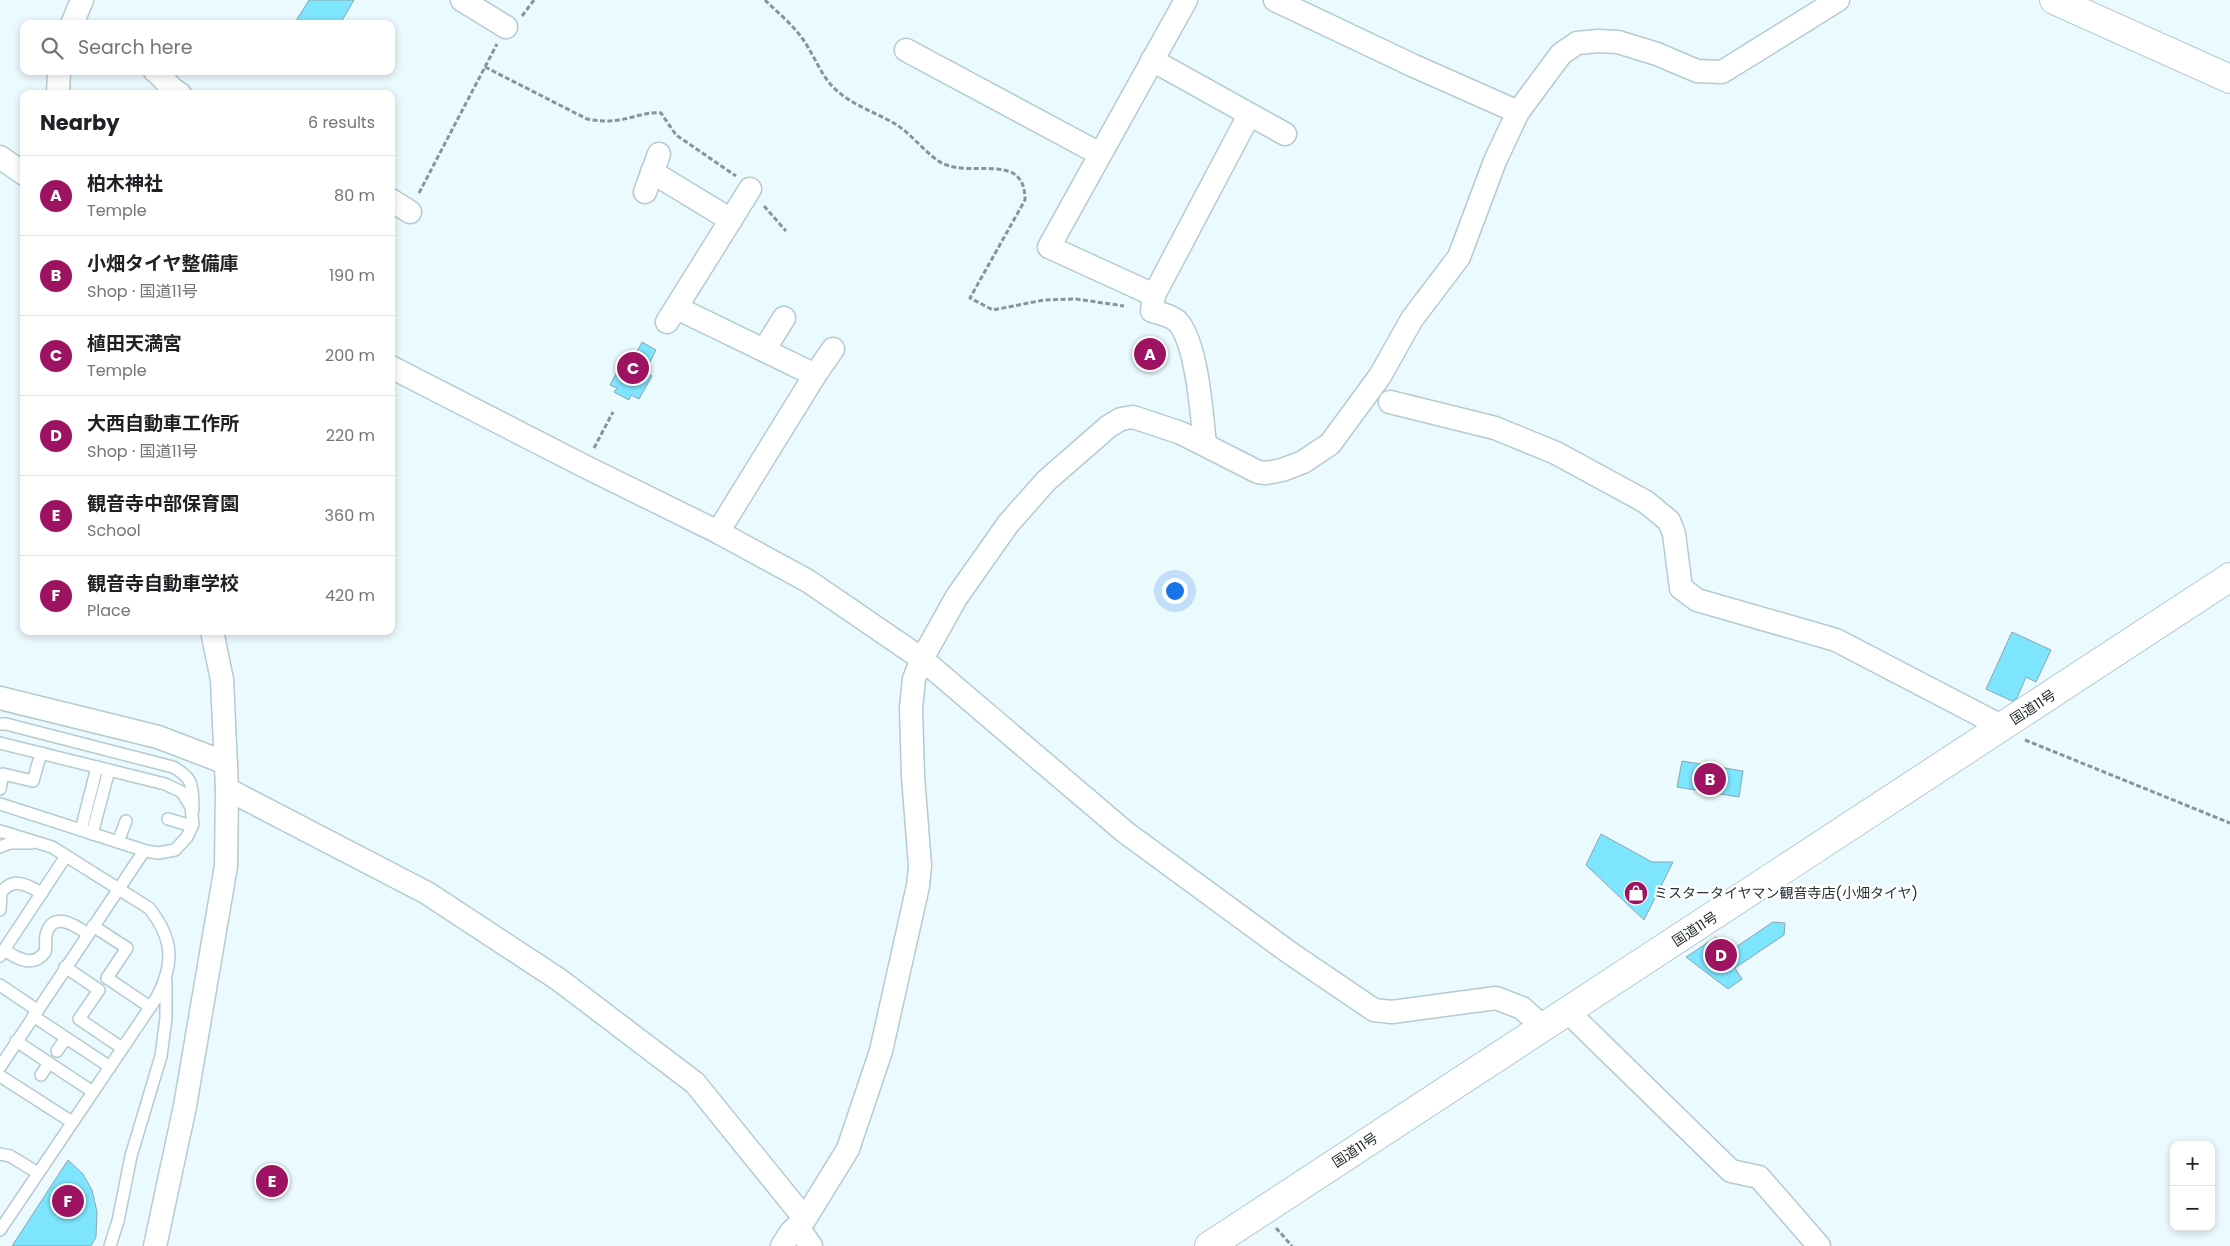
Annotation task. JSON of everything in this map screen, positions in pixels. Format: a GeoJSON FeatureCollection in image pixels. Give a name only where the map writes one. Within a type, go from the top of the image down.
{"type":"FeatureCollection","features":[{"type":"Feature","properties":{"kind":"main road"},"geometry":{"type":"LineString","coordinates":[[2054,0],[2230,79]]}},
{"type":"Feature","properties":{"kind":"main road","name":"国道11号"},"geometry":{"type":"LineString","coordinates":[[1209,1246],[2230,577]]}},
{"type":"Feature","properties":{"kind":"street"},"geometry":{"type":"LineString","coordinates":[[76,20],[82,0]]}},
{"type":"Feature","properties":{"kind":"street"},"geometry":{"type":"LineString","coordinates":[[462,0],[506,26]]}},
{"type":"Feature","properties":{"kind":"street"},"geometry":{"type":"LineString","coordinates":[[1186,0],[1049,247],[1153,303],[1176,321],[1186,335],[1196,377],[1205,445]]}},
{"type":"Feature","properties":{"kind":"street"},"geometry":{"type":"LineString","coordinates":[[1276,0],[1414,66],[1518,112]]}},
{"type":"Feature","properties":{"kind":"street"},"geometry":{"type":"LineString","coordinates":[[782,1246],[801,1222],[848,1149],[881,1051],[918,886],[920,866],[912,776],[911,708],[914,679],[922,658],[956,598],[1008,524],[1046,481],[1109,426],[1133,417],[1181,433],[1258,472],[1266,473],[1282,470],[1303,462],[1330,444],[1380,376],[1412,319],[1459,257],[1494,160],[1518,112],[1561,54],[1577,44],[1598,41],[1618,42],[1657,54],[1697,71],[1722,72],[1838,0]]}},
{"type":"Feature","properties":{"kind":"street"},"geometry":{"type":"LineString","coordinates":[[906,50],[1100,154]]}},
{"type":"Feature","properties":{"kind":"street"},"geometry":{"type":"LineString","coordinates":[[1152,60],[1285,134]]}},
{"type":"Feature","properties":{"kind":"street"},"geometry":{"type":"LineString","coordinates":[[58,90],[59,75]]}},
{"type":"Feature","properties":{"kind":"street"},"geometry":{"type":"LineString","coordinates":[[161,75],[173,90]]}},
{"type":"Feature","properties":{"kind":"street"},"geometry":{"type":"LineString","coordinates":[[1153,303],[1249,115]]}},
{"type":"Feature","properties":{"kind":"street"},"geometry":{"type":"LineString","coordinates":[[0,157],[20,171]]}},
{"type":"Feature","properties":{"kind":"street"},"geometry":{"type":"LineString","coordinates":[[652,173],[731,220]]}},
{"type":"Feature","properties":{"kind":"street"},"geometry":{"type":"LineString","coordinates":[[750,189],[672,315],[764,350],[815,375]]}},
{"type":"Feature","properties":{"kind":"street"},"geometry":{"type":"LineString","coordinates":[[764,350],[784,318]]}},
{"type":"Feature","properties":{"kind":"street"},"geometry":{"type":"LineString","coordinates":[[718,532],[833,349]]}},
{"type":"Feature","properties":{"kind":"street"},"geometry":{"type":"LineString","coordinates":[[395,369],[718,532],[808,581],[922,658],[1125,832],[1290,953],[1374,1010],[1392,1012],[1496,998],[1522,1008],[1544,1028]]}},
{"type":"Feature","properties":{"kind":"street"},"geometry":{"type":"LineString","coordinates":[[1390,402],[1495,428],[1556,453],[1616,484],[1646,502],[1669,520],[1674,534],[1681,588],[1697,600],[1836,640],[2003,727]]}},
{"type":"Feature","properties":{"kind":"street"},"geometry":{"type":"LineString","coordinates":[[155,1246],[185,1106],[226,866],[227,790],[222,680],[213,635]]}},
{"type":"Feature","properties":{"kind":"street"},"geometry":{"type":"LineString","coordinates":[[0,698],[158,737],[226,763]]}},
{"type":"Feature","properties":{"kind":"street"},"geometry":{"type":"LineString","coordinates":[[227,790],[427,892],[573,991],[696,1083],[801,1222],[811,1246]]}},
{"type":"Feature","properties":{"kind":"street"},"geometry":{"type":"LineString","coordinates":[[1568,1012],[1731,1171],[1759,1177],[1819,1246]]}},
{"type":"Feature","properties":{"kind":"lane"},"geometry":{"type":"LineString","coordinates":[[0,724],[173,766],[184,772],[192,784],[193,825],[187,837],[175,850],[158,853],[144,851],[0,804]]}},
{"type":"Feature","properties":{"kind":"lane"},"geometry":{"type":"LineString","coordinates":[[0,743],[166,784],[182,792],[192,807],[193,825]]}},
{"type":"Feature","properties":{"kind":"lane"},"geometry":{"type":"LineString","coordinates":[[0,789],[4,774],[33,781],[41,753]]}},
{"type":"Feature","properties":{"kind":"lane"},"geometry":{"type":"LineString","coordinates":[[86,832],[103,768]]}},
{"type":"Feature","properties":{"kind":"lane"},"geometry":{"type":"LineString","coordinates":[[168,819],[193,825]]}},
{"type":"Feature","properties":{"kind":"lane"},"geometry":{"type":"LineString","coordinates":[[118,842],[126,821]]}},
{"type":"Feature","properties":{"kind":"lane"},"geometry":{"type":"LineString","coordinates":[[0,831],[52,847],[149,908],[160,923],[168,948],[166,1018],[161,1056],[132,1156],[118,1221],[110,1246]]}},
{"type":"Feature","properties":{"kind":"lane"},"geometry":{"type":"LineString","coordinates":[[0,847],[10,843],[30,842],[52,847]]}},
{"type":"Feature","properties":{"kind":"lane"},"geometry":{"type":"LineString","coordinates":[[0,1067],[144,851]]}},
{"type":"Feature","properties":{"kind":"lane"},"geometry":{"type":"LineString","coordinates":[[66,856],[2,953],[29,962],[35,961],[46,952],[46,934],[52,924],[65,921],[90,930],[127,948],[107,978],[150,1007]]}},
{"type":"Feature","properties":{"kind":"lane"},"geometry":{"type":"LineString","coordinates":[[0,910],[1,892],[12,883],[18,882],[27,885],[42,893]]}},
{"type":"Feature","properties":{"kind":"lane"},"geometry":{"type":"LineString","coordinates":[[65,967],[99,990],[79,1019],[122,1048]]}},
{"type":"Feature","properties":{"kind":"lane"},"geometry":{"type":"LineString","coordinates":[[0,1230],[150,1007],[166,980]]}},
{"type":"Feature","properties":{"kind":"lane"},"geometry":{"type":"LineString","coordinates":[[0,985],[66,1038],[110,1067]]}},
{"type":"Feature","properties":{"kind":"lane"},"geometry":{"type":"LineString","coordinates":[[57,1051],[66,1038]]}},
{"type":"Feature","properties":{"kind":"lane"},"geometry":{"type":"LineString","coordinates":[[16,1041],[93,1092]]}},
{"type":"Feature","properties":{"kind":"lane"},"geometry":{"type":"LineString","coordinates":[[41,1075],[49,1063]]}},
{"type":"Feature","properties":{"kind":"lane"},"geometry":{"type":"LineString","coordinates":[[0,1076],[72,1122]]}},
{"type":"Feature","properties":{"kind":"lane"},"geometry":{"type":"LineString","coordinates":[[0,1154],[10,1156],[38,1173]]}},
{"type":"Feature","properties":{"kind":"path"},"geometry":{"type":"LineString","coordinates":[[400,206],[485,67],[506,26],[517,22],[534,0]]}},
{"type":"Feature","properties":{"kind":"path"},"geometry":{"type":"LineString","coordinates":[[765,0],[802,38],[831,85],[845,98],[899,126],[936,160],[947,167],[959,170],[1001,168],[1010,170],[1020,178],[1025,189],[1025,200],[970,298],[993,310],[1044,300],[1153,303]]}},
{"type":"Feature","properties":{"kind":"path"},"geometry":{"type":"LineString","coordinates":[[485,67],[587,119],[603,122],[617,121],[654,112],[662,113],[676,135],[734,174],[750,189],[772,217],[786,231]]}},
{"type":"Feature","properties":{"kind":"path"},"geometry":{"type":"LineString","coordinates":[[584,466],[613,412]]}},
{"type":"Feature","properties":{"kind":"path"},"geometry":{"type":"LineString","coordinates":[[2003,727],[2028,741],[2230,823]]}},
{"type":"Feature","properties":{"kind":"building"},"geometry":{"type":"Polygon","coordinates":[[[309,0],[354,0],[342,20],[296,20],[309,0]]]}},
{"type":"Feature","properties":{"kind":"building"},"geometry":{"type":"Polygon","coordinates":[[[1144,340],[1164,348],[1156,369],[1136,361],[1144,340]]]}},
{"type":"Feature","properties":{"kind":"building"},"geometry":{"type":"Polygon","coordinates":[[[642,342],[656,350],[645,372],[652,376],[639,399],[631,395],[629,400],[614,392],[617,388],[610,385],[623,361],[630,365],[642,342]]]}},
{"type":"Feature","properties":{"kind":"building"},"geometry":{"type":"Polygon","coordinates":[[[2012,632],[2051,650],[2036,682],[2026,677],[2017,698],[2012,701],[1986,689],[2012,632]]]}},
{"type":"Feature","properties":{"kind":"building"},"geometry":{"type":"Polygon","coordinates":[[[1682,761],[1743,771],[1739,797],[1677,787],[1682,761]]]}},
{"type":"Feature","properties":{"kind":"building","name":"ミスタータイヤマン観音寺店(小畑タイヤ)"},"geometry":{"type":"Polygon","coordinates":[[[1601,834],[1652,862],[1673,862],[1644,920],[1586,865],[1601,834]]]}},
{"type":"Feature","properties":{"kind":"building"},"geometry":{"type":"Polygon","coordinates":[[[1773,922],[1785,923],[1784,935],[1735,968],[1742,979],[1728,989],[1686,957],[1716,937],[1727,953],[1773,922]]]}},
{"type":"Feature","properties":{"kind":"building"},"geometry":{"type":"Polygon","coordinates":[[[68,1160],[83,1174],[92,1190],[97,1212],[96,1237],[91,1246],[12,1246],[68,1160]]]}},
{"type":"Feature","properties":{"kind":"place","name":"柏木神社"},"geometry":{"type":"Point","coordinates":[1150,354]}},
{"type":"Feature","properties":{"kind":"place","name":"植田天満宮"},"geometry":{"type":"Point","coordinates":[633,368]}},
{"type":"Feature","properties":{"kind":"place","name":"小畑タイヤ整備庫"},"geometry":{"type":"Point","coordinates":[1710,779]}},
{"type":"Feature","properties":{"kind":"place","name":"ミスタータイヤマン観音寺店(小畑タイヤ)"},"geometry":{"type":"Point","coordinates":[1636,893]}},
{"type":"Feature","properties":{"kind":"place","name":"大西自動車工作所"},"geometry":{"type":"Point","coordinates":[1721,955]}},
{"type":"Feature","properties":{"kind":"place","name":"観音寺中部保育園"},"geometry":{"type":"Point","coordinates":[272,1181]}},
{"type":"Feature","properties":{"kind":"place","name":"観音寺自動車学校"},"geometry":{"type":"Point","coordinates":[68,1201]}}]}
